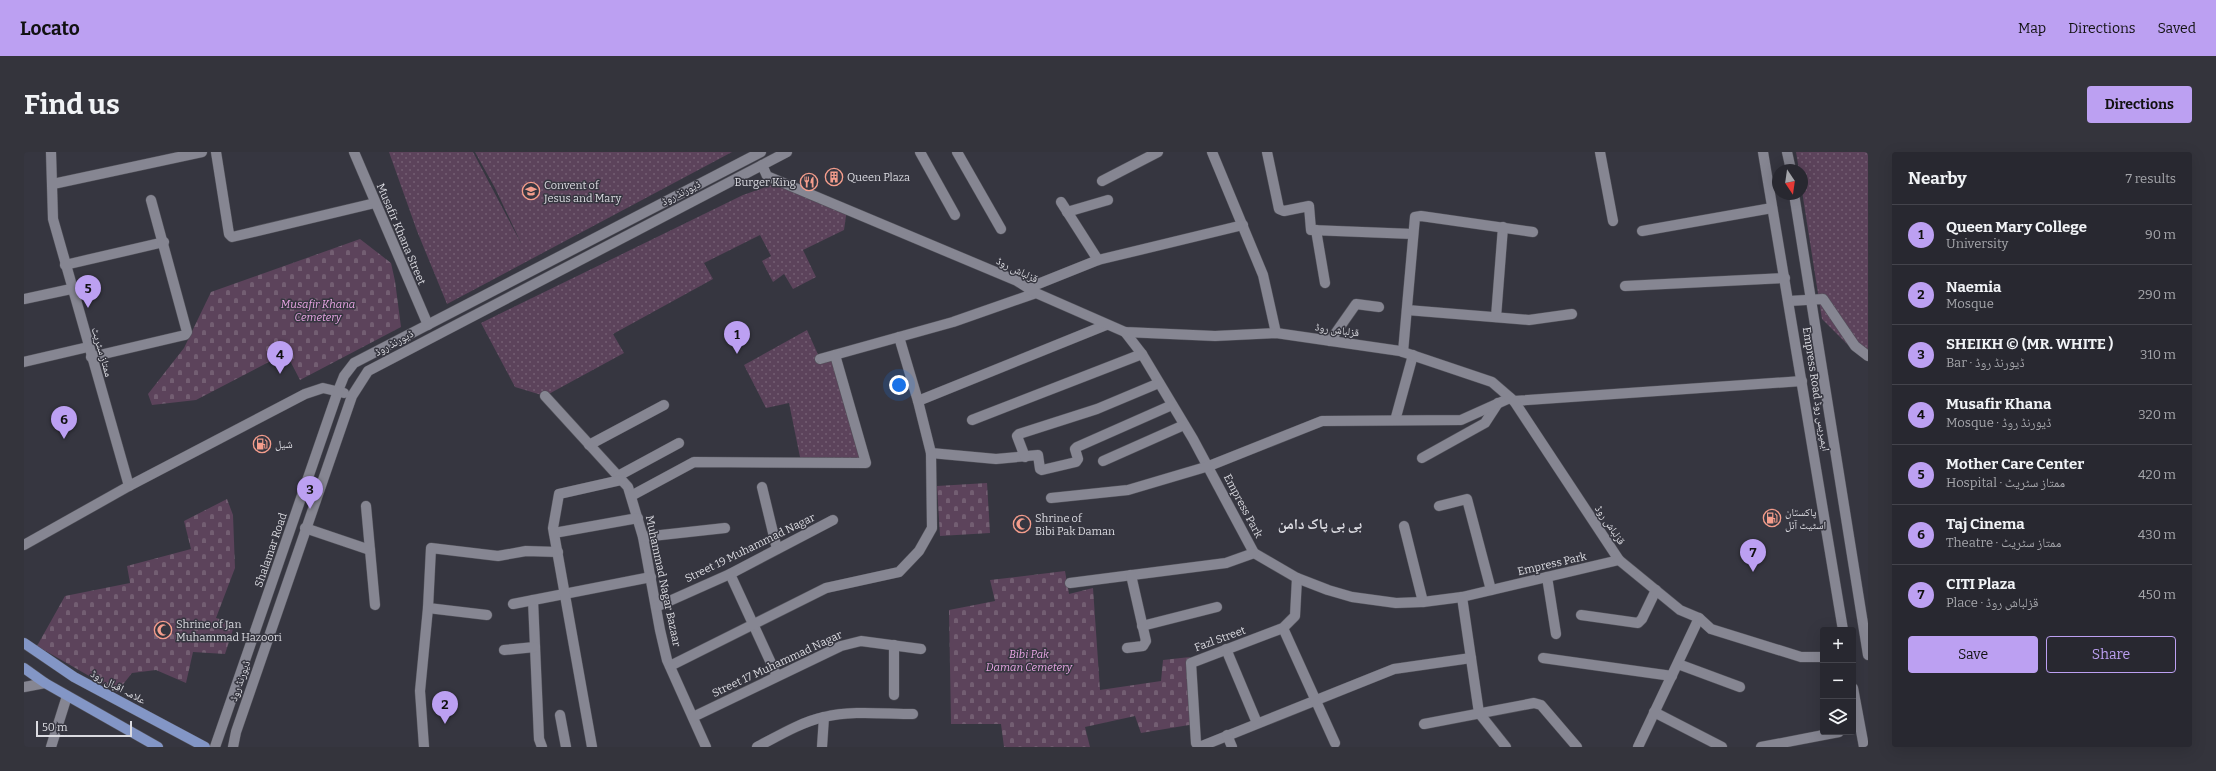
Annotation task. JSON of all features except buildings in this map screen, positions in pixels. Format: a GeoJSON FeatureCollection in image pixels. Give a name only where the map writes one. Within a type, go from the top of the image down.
{"type":"FeatureCollection","features":[{"type":"Feature","properties":{"kind":"main road","name":"علامہ اقبال روڈ"},"geometry":{"type":"LineString","coordinates":[[24,643],[74,677],[205,747]]}},
{"type":"Feature","properties":{"kind":"main road"},"geometry":{"type":"LineString","coordinates":[[24,668],[67,696],[158,747]]}},
{"type":"Feature","properties":{"kind":"street","name":"ممتاز سٹریٹ"},"geometry":{"type":"LineString","coordinates":[[51,152],[53,184],[51,207],[71,289],[129,486]]}},
{"type":"Feature","properties":{"kind":"street"},"geometry":{"type":"LineString","coordinates":[[53,184],[162,156],[202,152]]}},
{"type":"Feature","properties":{"kind":"street"},"geometry":{"type":"LineString","coordinates":[[216,152],[229,234],[232,238],[375,203]]}},
{"type":"Feature","properties":{"kind":"street","name":"Musafir Khana Street"},"geometry":{"type":"LineString","coordinates":[[354,152],[428,325]]}},
{"type":"Feature","properties":{"kind":"street","name":"ڈیورنڈ روڈ"},"geometry":{"type":"LineString","coordinates":[[354,363],[761,152]]}},
{"type":"Feature","properties":{"kind":"street","name":"ڈیورنڈ روڈ"},"geometry":{"type":"LineString","coordinates":[[233,747],[236,732],[305,528],[352,396],[368,371],[787,152]]}},
{"type":"Feature","properties":{"kind":"street"},"geometry":{"type":"LineString","coordinates":[[920,152],[955,215]]}},
{"type":"Feature","properties":{"kind":"street"},"geometry":{"type":"LineString","coordinates":[[958,152],[1001,229]]}},
{"type":"Feature","properties":{"kind":"street"},"geometry":{"type":"LineString","coordinates":[[1102,181],[1158,152]]}},
{"type":"Feature","properties":{"kind":"street"},"geometry":{"type":"LineString","coordinates":[[1212,152],[1263,275],[1276,333]]}},
{"type":"Feature","properties":{"kind":"street"},"geometry":{"type":"LineString","coordinates":[[1267,152],[1279,209],[1284,211],[1309,206],[1311,230],[1413,234]]}},
{"type":"Feature","properties":{"kind":"street"},"geometry":{"type":"LineString","coordinates":[[1600,152],[1613,221]]}},
{"type":"Feature","properties":{"kind":"street","name":"Empress Road ایمپریس روڈ"},"geometry":{"type":"LineString","coordinates":[[1763,152],[1843,627]]}},
{"type":"Feature","properties":{"kind":"street"},"geometry":{"type":"LineString","coordinates":[[1788,152],[1790,164]]}},
{"type":"Feature","properties":{"kind":"street","name":"قزلباش روڈ"},"geometry":{"type":"LineString","coordinates":[[762,165],[768,176],[1016,281],[1032,291],[1106,325],[1125,332],[1216,336],[1276,333],[1408,354],[1492,382],[1512,399],[1618,560],[1680,610],[1699,618],[1712,629],[1801,657],[1820,657]]}},
{"type":"Feature","properties":{"kind":"street"},"geometry":{"type":"LineString","coordinates":[[24,362],[185,335],[187,329],[164,242],[151,200]]}},
{"type":"Feature","properties":{"kind":"street"},"geometry":{"type":"LineString","coordinates":[[1067,212],[1108,200]]}},
{"type":"Feature","properties":{"kind":"street","name":"Empress Road ایمپریس روڈ"},"geometry":{"type":"LineString","coordinates":[[1795,200],[1868,655]]}},
{"type":"Feature","properties":{"kind":"street"},"geometry":{"type":"LineString","coordinates":[[1061,202],[1098,260]]}},
{"type":"Feature","properties":{"kind":"street"},"geometry":{"type":"LineString","coordinates":[[1642,231],[1772,208]]}},
{"type":"Feature","properties":{"kind":"street"},"geometry":{"type":"LineString","coordinates":[[1396,417],[1408,354],[1407,310],[1415,217],[1421,216],[1533,232]]}},
{"type":"Feature","properties":{"kind":"street"},"geometry":{"type":"LineString","coordinates":[[820,359],[953,322],[1032,291],[1098,260],[1243,225]]}},
{"type":"Feature","properties":{"kind":"street"},"geometry":{"type":"LineString","coordinates":[[1496,317],[1503,227]]}},
{"type":"Feature","properties":{"kind":"street"},"geometry":{"type":"LineString","coordinates":[[1316,230],[1325,283]]}},
{"type":"Feature","properties":{"kind":"street"},"geometry":{"type":"LineString","coordinates":[[65,265],[164,242]]}},
{"type":"Feature","properties":{"kind":"street"},"geometry":{"type":"LineString","coordinates":[[1625,286],[1785,278]]}},
{"type":"Feature","properties":{"kind":"street"},"geometry":{"type":"LineString","coordinates":[[24,299],[71,289]]}},
{"type":"Feature","properties":{"kind":"street"},"geometry":{"type":"LineString","coordinates":[[1789,301],[1823,299],[1855,346],[1868,356]]}},
{"type":"Feature","properties":{"kind":"street"},"geometry":{"type":"LineString","coordinates":[[1330,341],[1356,304],[1379,307]]}},
{"type":"Feature","properties":{"kind":"street"},"geometry":{"type":"LineString","coordinates":[[1407,310],[1529,320],[1572,314]]}},
{"type":"Feature","properties":{"kind":"street"},"geometry":{"type":"LineString","coordinates":[[918,401],[1106,325]]}},
{"type":"Feature","properties":{"kind":"street","name":"Empress Park"},"geometry":{"type":"LineString","coordinates":[[1125,332],[1142,354],[1209,466],[1254,552],[1297,578],[1328,590],[1352,597],[1396,603],[1423,602],[1462,597],[1618,560]]}},
{"type":"Feature","properties":{"kind":"street"},"geometry":{"type":"LineString","coordinates":[[670,666],[826,588],[896,573],[919,551],[931,530],[931,453],[918,401],[899,337]]}},
{"type":"Feature","properties":{"kind":"street"},"geometry":{"type":"LineString","coordinates":[[972,420],[1142,354]]}},
{"type":"Feature","properties":{"kind":"street"},"geometry":{"type":"LineString","coordinates":[[631,496],[694,462],[866,462],[835,355]]}},
{"type":"Feature","properties":{"kind":"street","name":"Shalamar Road"},"geometry":{"type":"LineString","coordinates":[[215,747],[338,391],[344,376],[354,363]]}},
{"type":"Feature","properties":{"kind":"street"},"geometry":{"type":"LineString","coordinates":[[1051,498],[1128,490],[1209,466],[1322,421],[1461,420],[1498,403],[1512,399],[1802,381]]}},
{"type":"Feature","properties":{"kind":"street"},"geometry":{"type":"LineString","coordinates":[[1025,457],[1018,436],[1019,434],[1097,409],[1159,383]]}},
{"type":"Feature","properties":{"kind":"street"},"geometry":{"type":"LineString","coordinates":[[24,544],[129,486],[314,390],[323,388],[352,396]]}},
{"type":"Feature","properties":{"kind":"street","name":"Muhammad Nagar Bazaar"},"geometry":{"type":"LineString","coordinates":[[545,396],[628,487],[644,537],[660,630],[670,666],[706,747]]}},
{"type":"Feature","properties":{"kind":"street"},"geometry":{"type":"LineString","coordinates":[[1422,458],[1485,423],[1498,403]]}},
{"type":"Feature","properties":{"kind":"street"},"geometry":{"type":"LineString","coordinates":[[931,453],[996,460],[1038,455],[1040,470],[1076,462],[1078,459],[1075,449],[1077,447],[1172,404]]}},
{"type":"Feature","properties":{"kind":"street"},"geometry":{"type":"LineString","coordinates":[[589,446],[664,405]]}},
{"type":"Feature","properties":{"kind":"street"},"geometry":{"type":"LineString","coordinates":[[1103,461],[1184,425]]}},
{"type":"Feature","properties":{"kind":"street"},"geometry":{"type":"LineString","coordinates":[[592,747],[554,533],[558,494],[620,478],[679,443]]}},
{"type":"Feature","properties":{"kind":"street"},"geometry":{"type":"LineString","coordinates":[[762,487],[777,549]]}},
{"type":"Feature","properties":{"kind":"street"},"geometry":{"type":"LineString","coordinates":[[1438,506],[1467,499],[1491,590]]}},
{"type":"Feature","properties":{"kind":"street"},"geometry":{"type":"LineString","coordinates":[[366,506],[374,605]]}},
{"type":"Feature","properties":{"kind":"street"},"geometry":{"type":"LineString","coordinates":[[554,533],[638,518]]}},
{"type":"Feature","properties":{"kind":"street","name":"Street 19 Muhammad Nagar"},"geometry":{"type":"LineString","coordinates":[[656,607],[730,574],[833,520]]}},
{"type":"Feature","properties":{"kind":"street"},"geometry":{"type":"LineString","coordinates":[[1404,526],[1423,602]]}},
{"type":"Feature","properties":{"kind":"street"},"geometry":{"type":"LineString","coordinates":[[305,528],[370,550]]}},
{"type":"Feature","properties":{"kind":"street"},"geometry":{"type":"LineString","coordinates":[[644,537],[725,528]]}},
{"type":"Feature","properties":{"kind":"street"},"geometry":{"type":"LineString","coordinates":[[424,747],[420,692],[428,608],[431,548],[498,556],[526,551],[558,552]]}},
{"type":"Feature","properties":{"kind":"street"},"geometry":{"type":"LineString","coordinates":[[1070,583],[1226,563],[1254,552]]}},
{"type":"Feature","properties":{"kind":"street"},"geometry":{"type":"LineString","coordinates":[[730,574],[778,676]]}},
{"type":"Feature","properties":{"kind":"street"},"geometry":{"type":"LineString","coordinates":[[1127,648],[1146,644],[1131,575]]}},
{"type":"Feature","properties":{"kind":"street"},"geometry":{"type":"LineString","coordinates":[[513,604],[651,577]]}},
{"type":"Feature","properties":{"kind":"street"},"geometry":{"type":"LineString","coordinates":[[1547,577],[1556,634]]}},
{"type":"Feature","properties":{"kind":"street","name":"Fazl Street"},"geometry":{"type":"LineString","coordinates":[[1227,735],[1202,746],[1198,746],[1196,743],[1190,664],[1193,661],[1283,628],[1296,616],[1297,578]]}},
{"type":"Feature","properties":{"kind":"street"},"geometry":{"type":"LineString","coordinates":[[1581,615],[1638,624],[1656,590]]}},
{"type":"Feature","properties":{"kind":"street"},"geometry":{"type":"LineString","coordinates":[[1462,597],[1479,713],[1506,747]]}},
{"type":"Feature","properties":{"kind":"street"},"geometry":{"type":"LineString","coordinates":[[533,600],[542,747]]}},
{"type":"Feature","properties":{"kind":"street"},"geometry":{"type":"LineString","coordinates":[[1142,626],[1217,607]]}},
{"type":"Feature","properties":{"kind":"street"},"geometry":{"type":"LineString","coordinates":[[428,608],[487,615]]}},
{"type":"Feature","properties":{"kind":"street"},"geometry":{"type":"LineString","coordinates":[[1638,747],[1699,618]]}},
{"type":"Feature","properties":{"kind":"street"},"geometry":{"type":"LineString","coordinates":[[1283,628],[1335,744]]}},
{"type":"Feature","properties":{"kind":"street","name":"Street 17 Muhammad Nagar"},"geometry":{"type":"LineString","coordinates":[[693,717],[841,646],[861,641],[921,648]]}},
{"type":"Feature","properties":{"kind":"street"},"geometry":{"type":"LineString","coordinates":[[894,645],[894,694]]}},
{"type":"Feature","properties":{"kind":"street"},"geometry":{"type":"LineString","coordinates":[[504,650],[535,647]]}},
{"type":"Feature","properties":{"kind":"street"},"geometry":{"type":"LineString","coordinates":[[1226,650],[1257,723]]}},
{"type":"Feature","properties":{"kind":"street"},"geometry":{"type":"LineString","coordinates":[[1232,747],[1227,735],[1394,669],[1471,658]]}},
{"type":"Feature","properties":{"kind":"street"},"geometry":{"type":"LineString","coordinates":[[1543,658],[1672,676]]}},
{"type":"Feature","properties":{"kind":"street"},"geometry":{"type":"LineString","coordinates":[[1678,664],[1740,687]]}},
{"type":"Feature","properties":{"kind":"street"},"geometry":{"type":"LineString","coordinates":[[24,687],[45,683]]}},
{"type":"Feature","properties":{"kind":"street"},"geometry":{"type":"LineString","coordinates":[[52,747],[67,696]]}},
{"type":"Feature","properties":{"kind":"street"},"geometry":{"type":"LineString","coordinates":[[1424,724],[1534,703],[1541,705],[1577,747]]}},
{"type":"Feature","properties":{"kind":"street"},"geometry":{"type":"LineString","coordinates":[[1654,712],[1722,747]]}},
{"type":"Feature","properties":{"kind":"street"},"geometry":{"type":"LineString","coordinates":[[757,747],[797,727],[824,717],[849,714],[914,714]]}},
{"type":"Feature","properties":{"kind":"street"},"geometry":{"type":"LineString","coordinates":[[560,715],[566,747]]}},
{"type":"Feature","properties":{"kind":"street"},"geometry":{"type":"LineString","coordinates":[[822,747],[824,717]]}},
{"type":"Feature","properties":{"kind":"street"},"geometry":{"type":"LineString","coordinates":[[1856,729],[1864,747]]}},
{"type":"Feature","properties":{"kind":"street"},"geometry":{"type":"LineString","coordinates":[[1761,747],[1823,735]]}},
{"type":"Feature","properties":{"kind":"green space","name":"Convent of Jesus and Mary"},"geometry":{"type":"Polygon","coordinates":[[[389,152],[473,152],[522,245],[495,188],[475,152],[732,152],[447,304],[417,231],[389,152]]]}},
{"type":"Feature","properties":{"kind":"green space"},"geometry":{"type":"Polygon","coordinates":[[[1796,152],[1868,152],[1868,361],[1855,352],[1822,319],[1803,200],[1808,200],[1808,164],[1798,164],[1796,152]]]}},
{"type":"Feature","properties":{"kind":"green space"},"geometry":{"type":"Polygon","coordinates":[[[783,181],[847,209],[844,230],[803,250],[816,277],[793,289],[784,274],[773,282],[762,261],[771,256],[760,235],[704,263],[713,279],[613,334],[624,353],[545,396],[515,387],[481,323],[743,195],[783,181]]]}},
{"type":"Feature","properties":{"kind":"green space","name":"Musafir Khana Cemetery"},"geometry":{"type":"Polygon","coordinates":[[[360,239],[391,263],[401,327],[300,380],[286,353],[196,400],[152,405],[148,394],[184,348],[211,292],[360,239]]]}},
{"type":"Feature","properties":{"kind":"green space"},"geometry":{"type":"Polygon","coordinates":[[[807,330],[820,359],[835,355],[866,459],[801,462],[789,403],[766,408],[744,365],[807,330]]]}},
{"type":"Feature","properties":{"kind":"green space"},"geometry":{"type":"Polygon","coordinates":[[[987,483],[990,533],[940,536],[937,486],[987,483]]]}},
{"type":"Feature","properties":{"kind":"green space"},"geometry":{"type":"Polygon","coordinates":[[[227,499],[233,515],[235,568],[216,618],[235,623],[225,654],[193,652],[186,683],[156,670],[132,673],[117,692],[37,646],[65,596],[130,583],[127,566],[191,549],[184,521],[227,499]]]}},
{"type":"Feature","properties":{"kind":"green space","name":"Bibi Pak Daman Cemetery"},"geometry":{"type":"Polygon","coordinates":[[[1065,571],[1069,594],[1093,588],[1100,690],[1161,681],[1163,660],[1190,657],[1195,724],[1141,733],[1135,716],[1085,727],[1090,747],[1004,747],[1001,724],[951,724],[949,610],[995,601],[990,580],[1065,571]]]}},
{"type":"Feature","properties":{"kind":"place","name":"Queen Plaza"},"geometry":{"type":"Point","coordinates":[834,177]}},
{"type":"Feature","properties":{"kind":"place","name":"Burger King"},"geometry":{"type":"Point","coordinates":[809,182]}},
{"type":"Feature","properties":{"kind":"place","name":"Convent of Jesus and Mary"},"geometry":{"type":"Point","coordinates":[531,191]}},
{"type":"Feature","properties":{"kind":"place","name":"Mother Care Center"},"geometry":{"type":"Point","coordinates":[88,308]}},
{"type":"Feature","properties":{"kind":"place","name":"Queen Mary College"},"geometry":{"type":"Point","coordinates":[737,354]}},
{"type":"Feature","properties":{"kind":"place","name":"Musafir Khana"},"geometry":{"type":"Point","coordinates":[280,374]}},
{"type":"Feature","properties":{"kind":"place","name":"Taj Cinema"},"geometry":{"type":"Point","coordinates":[64,439]}},
{"type":"Feature","properties":{"kind":"place","name":"شیل"},"geometry":{"type":"Point","coordinates":[262,444]}},
{"type":"Feature","properties":{"kind":"place","name":"SHEIKH © (MR. WHITE )"},"geometry":{"type":"Point","coordinates":[310,509]}},
{"type":"Feature","properties":{"kind":"place","name":"پاکستان اسٹیٹ آئل"},"geometry":{"type":"Point","coordinates":[1772,518]}},
{"type":"Feature","properties":{"kind":"place","name":"Shrine of Bibi Pak Daman"},"geometry":{"type":"Point","coordinates":[1022,524]}},
{"type":"Feature","properties":{"kind":"place","name":"CITI Plaza"},"geometry":{"type":"Point","coordinates":[1753,572]}},
{"type":"Feature","properties":{"kind":"place","name":"Shrine of Jan Muhammad Hazoori"},"geometry":{"type":"Point","coordinates":[163,630]}},
{"type":"Feature","properties":{"kind":"place","name":"Naemia"},"geometry":{"type":"Point","coordinates":[445,724]}},
{"type":"Feature","properties":{"kind":"district","name":"بی بی پاک دامن"},"geometry":{"type":"Point","coordinates":[1320,524]}}]}
